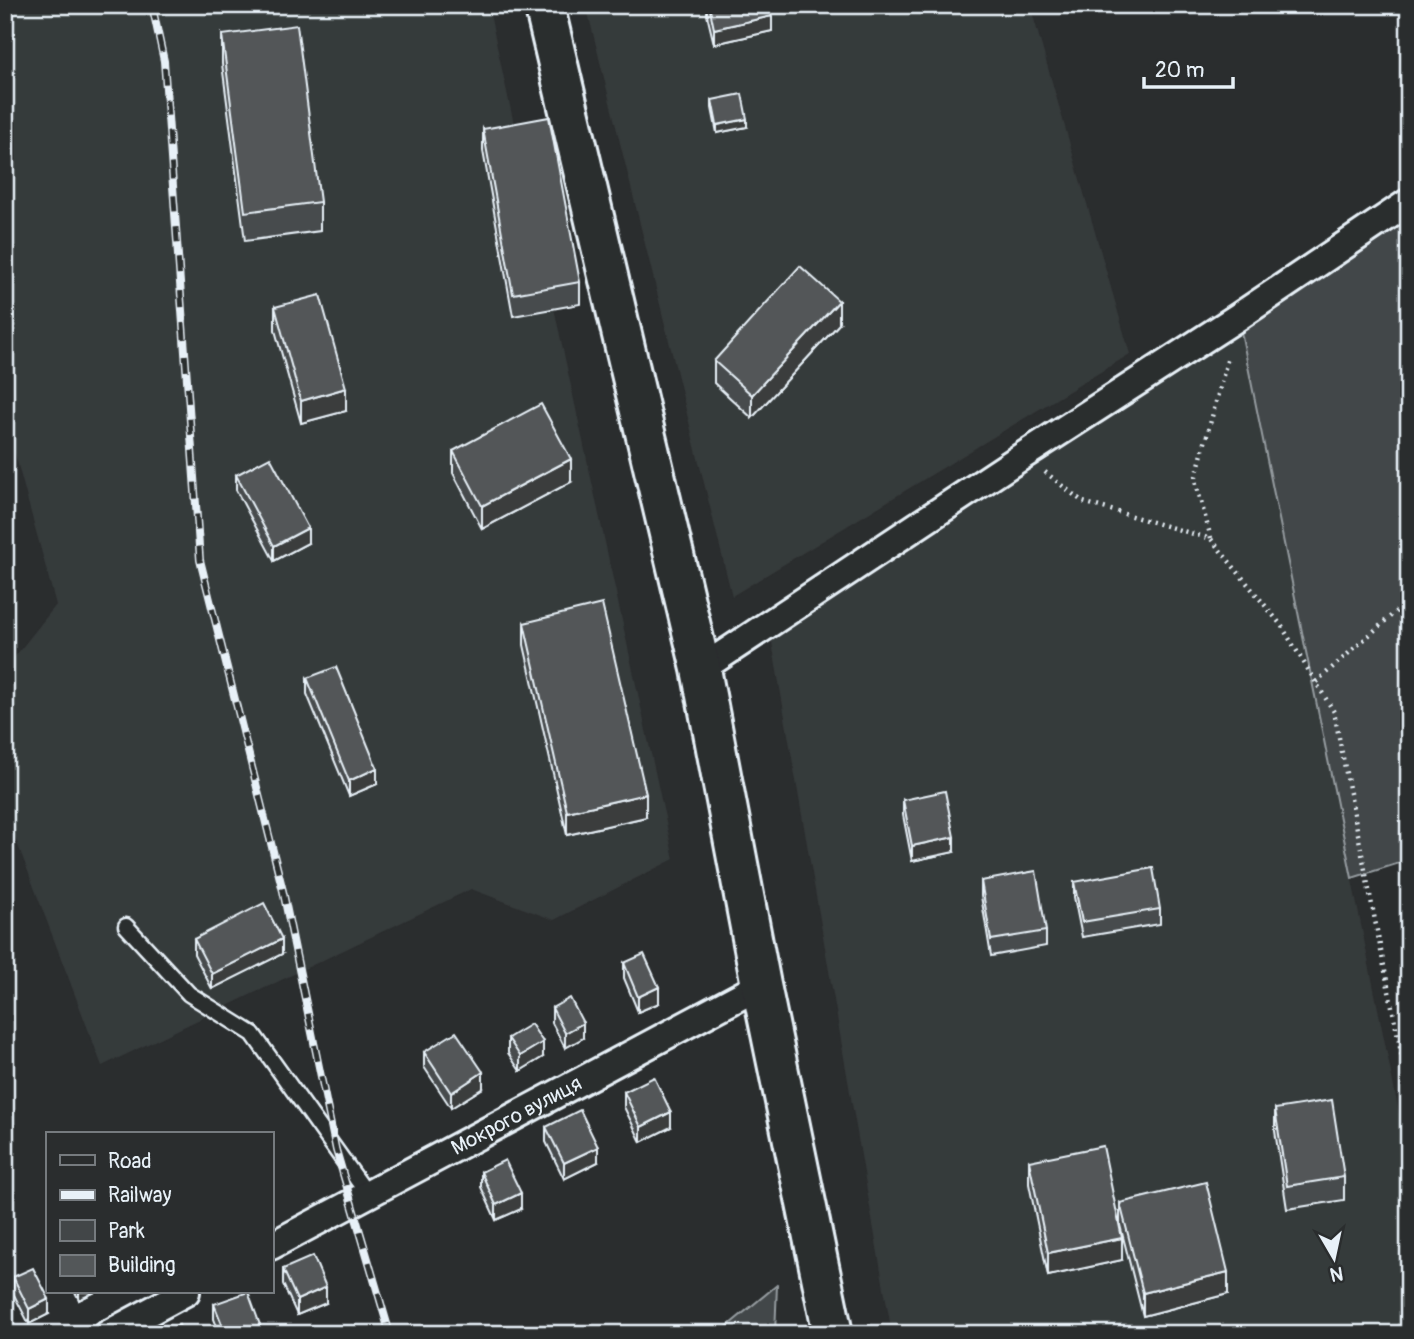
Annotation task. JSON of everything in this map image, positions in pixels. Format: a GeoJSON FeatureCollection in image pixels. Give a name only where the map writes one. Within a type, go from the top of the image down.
{"type":"FeatureCollection","features":[{"type":"Feature","properties":{"kind":"main road"},"geometry":{"type":"LineString","coordinates":[[544,5],[701,669],[761,985],[833,1334]]}},
{"type":"Feature","properties":{"kind":"street"},"geometry":{"type":"LineString","coordinates":[[701,669],[1409,202]]}},
{"type":"Feature","properties":{"kind":"street","name":"Мокрого вулиця"},"geometry":{"type":"LineString","coordinates":[[273,1245],[761,985]]}},
{"type":"Feature","properties":{"kind":"street"},"geometry":{"type":"LineString","coordinates":[[108,1334],[182,1294]]}},
{"type":"Feature","properties":{"kind":"lane"},"geometry":{"type":"LineString","coordinates":[[126,926],[189,994],[253,1034],[368,1195]]}},
{"type":"Feature","properties":{"kind":"path"},"geometry":{"type":"LineString","coordinates":[[1238,317],[1195,480],[1211,539],[1281,625],[1334,712],[1409,1093]]}},
{"type":"Feature","properties":{"kind":"path"},"geometry":{"type":"LineString","coordinates":[[1024,455],[1083,502],[1211,539]]}},
{"type":"Feature","properties":{"kind":"path"},"geometry":{"type":"LineString","coordinates":[[1316,682],[1409,600]]}},
{"type":"Feature","properties":{"kind":"shaded area"},"geometry":{"type":"Polygon","coordinates":[[[5,5],[488,5],[674,859],[554,920],[471,889],[102,1066],[5,811],[5,669],[56,605],[5,417],[5,5]]]}},
{"type":"Feature","properties":{"kind":"shaded area"},"geometry":{"type":"Polygon","coordinates":[[[586,5],[1030,5],[1130,354],[732,596],[586,5]]]}},
{"type":"Feature","properties":{"kind":"shaded area"},"geometry":{"type":"Polygon","coordinates":[[[1238,317],[1409,1162],[1409,1334],[892,1334],[769,625],[1238,317]]]}},
{"type":"Feature","properties":{"kind":"green space"},"geometry":{"type":"Polygon","coordinates":[[[1409,202],[1409,860],[1352,878],[1238,317],[1409,202]]]}},
{"type":"Feature","properties":{"kind":"green space"},"geometry":{"type":"Polygon","coordinates":[[[777,1285],[775,1334],[718,1334],[777,1285]]]}},
{"type":"Feature","properties":{"kind":"building"},"geometry":{"type":"Polygon","coordinates":[[[709,5],[770,5],[772,16],[714,29],[709,5]]]}},
{"type":"Feature","properties":{"kind":"building"},"geometry":{"type":"Polygon","coordinates":[[[297,25],[320,202],[245,212],[222,35],[297,25]]]}},
{"type":"Feature","properties":{"kind":"building"},"geometry":{"type":"Polygon","coordinates":[[[742,94],[747,119],[717,125],[712,100],[742,94]]]}},
{"type":"Feature","properties":{"kind":"building"},"geometry":{"type":"Polygon","coordinates":[[[549,117],[580,282],[513,294],[483,129],[549,117]]]}},
{"type":"Feature","properties":{"kind":"building"},"geometry":{"type":"Polygon","coordinates":[[[800,266],[839,301],[752,395],[714,361],[800,266]]]}},
{"type":"Feature","properties":{"kind":"building"},"geometry":{"type":"Polygon","coordinates":[[[320,295],[346,388],[301,401],[275,307],[320,295]]]}},
{"type":"Feature","properties":{"kind":"building"},"geometry":{"type":"Polygon","coordinates":[[[541,404],[571,459],[482,506],[453,451],[541,404]]]}},
{"type":"Feature","properties":{"kind":"building"},"geometry":{"type":"Polygon","coordinates":[[[270,457],[308,528],[274,546],[236,475],[270,457]]]}},
{"type":"Feature","properties":{"kind":"building"},"geometry":{"type":"Polygon","coordinates":[[[602,604],[646,794],[567,812],[524,623],[602,604]]]}},
{"type":"Feature","properties":{"kind":"building"},"geometry":{"type":"Polygon","coordinates":[[[336,667],[377,768],[349,781],[307,678],[336,667]]]}},
{"type":"Feature","properties":{"kind":"building"},"geometry":{"type":"Polygon","coordinates":[[[945,791],[954,837],[912,846],[903,800],[945,791]]]}},
{"type":"Feature","properties":{"kind":"building"},"geometry":{"type":"Polygon","coordinates":[[[5,856],[13,881],[5,884],[5,856]]]}},
{"type":"Feature","properties":{"kind":"building"},"geometry":{"type":"Polygon","coordinates":[[[1153,868],[1160,909],[1082,922],[1074,882],[1153,868]]]}},
{"type":"Feature","properties":{"kind":"building"},"geometry":{"type":"Polygon","coordinates":[[[1036,871],[1046,931],[991,940],[981,881],[1036,871]]]}},
{"type":"Feature","properties":{"kind":"building"},"geometry":{"type":"Polygon","coordinates":[[[264,903],[282,939],[212,974],[194,939],[264,903]]]}},
{"type":"Feature","properties":{"kind":"building"},"geometry":{"type":"Polygon","coordinates":[[[644,954],[659,987],[638,997],[624,963],[644,954]]]}},
{"type":"Feature","properties":{"kind":"building"},"geometry":{"type":"Polygon","coordinates":[[[570,998],[583,1023],[565,1033],[552,1008],[570,998]]]}},
{"type":"Feature","properties":{"kind":"building"},"geometry":{"type":"Polygon","coordinates":[[[531,1024],[543,1042],[520,1056],[508,1038],[531,1024]]]}},
{"type":"Feature","properties":{"kind":"building"},"geometry":{"type":"Polygon","coordinates":[[[456,1032],[483,1072],[451,1093],[424,1052],[456,1032]]]}},
{"type":"Feature","properties":{"kind":"building"},"geometry":{"type":"Polygon","coordinates":[[[654,1077],[671,1112],[641,1127],[624,1092],[654,1077]]]}},
{"type":"Feature","properties":{"kind":"building"},"geometry":{"type":"Polygon","coordinates":[[[1332,1100],[1344,1177],[1287,1186],[1275,1109],[1332,1100]]]}},
{"type":"Feature","properties":{"kind":"building"},"geometry":{"type":"Polygon","coordinates":[[[580,1110],[598,1147],[564,1163],[546,1127],[580,1110]]]}},
{"type":"Feature","properties":{"kind":"building"},"geometry":{"type":"Polygon","coordinates":[[[1103,1146],[1122,1238],[1048,1253],[1029,1161],[1103,1146]]]}},
{"type":"Feature","properties":{"kind":"building"},"geometry":{"type":"Polygon","coordinates":[[[505,1160],[521,1193],[496,1205],[481,1172],[505,1160]]]}},
{"type":"Feature","properties":{"kind":"building"},"geometry":{"type":"Polygon","coordinates":[[[1206,1182],[1228,1272],[1143,1293],[1120,1203],[1206,1182]]]}},
{"type":"Feature","properties":{"kind":"building"},"geometry":{"type":"Polygon","coordinates":[[[313,1256],[326,1287],[297,1300],[283,1269],[313,1256]]]}},
{"type":"Feature","properties":{"kind":"building"},"geometry":{"type":"Polygon","coordinates":[[[33,1268],[49,1299],[29,1309],[13,1277],[33,1268]]]}},
{"type":"Feature","properties":{"kind":"building"},"geometry":{"type":"Polygon","coordinates":[[[249,1294],[260,1325],[237,1334],[226,1334],[214,1304],[249,1294]]]}},
{"type":"Feature","properties":{"kind":"building"},"geometry":{"type":"Polygon","coordinates":[[[179,1325],[183,1334],[161,1334],[179,1325]]]}},
{"type":"Feature","properties":{"kind":"railway"},"geometry":{"type":"LineString","coordinates":[[152,5],[164,61],[200,560],[283,891],[336,1150],[390,1334]]}}]}
